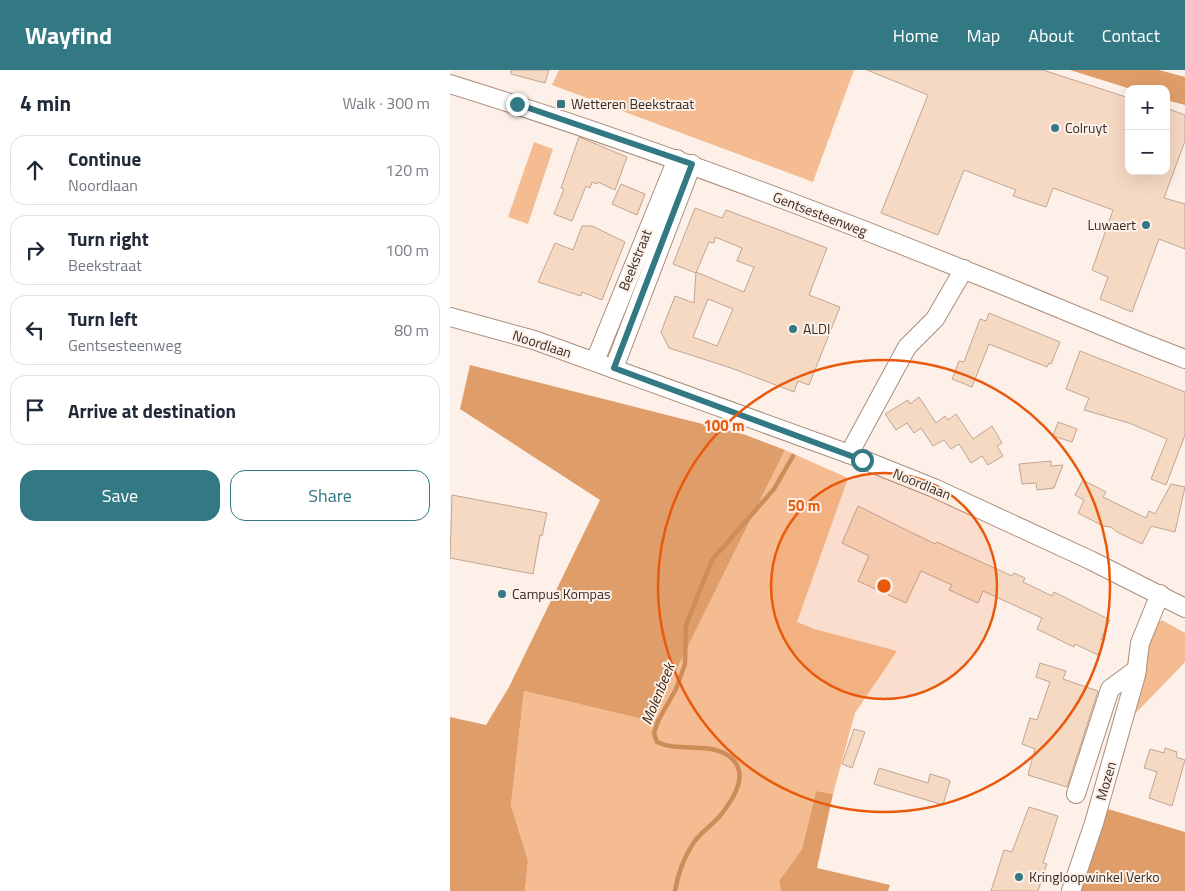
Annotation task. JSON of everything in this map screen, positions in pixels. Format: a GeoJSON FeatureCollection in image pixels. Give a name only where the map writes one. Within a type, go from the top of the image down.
{"type":"FeatureCollection","features":[{"type":"Feature","properties":{"kind":"street","name":"Gentsesteenweg"},"geometry":{"type":"LineString","coordinates":[[450,84],[517,104],[684,162],[964,269],[1185,359]]}},
{"type":"Feature","properties":{"kind":"street","name":"Beekstraat"},"geometry":{"type":"LineString","coordinates":[[595,361],[684,162]]}},
{"type":"Feature","properties":{"kind":"street","name":"Beekstraat"},"geometry":{"type":"LineString","coordinates":[[614,368],[684,162]]}},
{"type":"Feature","properties":{"kind":"street"},"geometry":{"type":"LineString","coordinates":[[849,454],[897,363],[907,348],[935,319],[964,269]]}},
{"type":"Feature","properties":{"kind":"street","name":"Noordlaan"},"geometry":{"type":"LineString","coordinates":[[450,317],[534,340],[849,454],[934,488],[1160,594],[1185,608]]}},
{"type":"Feature","properties":{"kind":"street","name":"Mozen"},"geometry":{"type":"LineString","coordinates":[[1071,891],[1094,823],[1137,669],[1140,643],[1160,594]]}},
{"type":"Feature","properties":{"kind":"street","name":"Mozen"},"geometry":{"type":"LineString","coordinates":[[1076,794],[1110,689],[1137,669]]}},
{"type":"Feature","properties":{"kind":"shaded area"},"geometry":{"type":"Polygon","coordinates":[[[559,70],[854,70],[813,182],[552,85],[559,70]]]}},
{"type":"Feature","properties":{"kind":"shaded area"},"geometry":{"type":"Polygon","coordinates":[[[1070,70],[1159,70],[1185,77],[1185,105],[1170,101],[1170,85],[1125,85],[1125,87],[1070,70]]]}},
{"type":"Feature","properties":{"kind":"shaded area"},"geometry":{"type":"Polygon","coordinates":[[[534,142],[553,149],[528,224],[508,217],[534,142]]]}},
{"type":"Feature","properties":{"kind":"shaded area"},"geometry":{"type":"Polygon","coordinates":[[[470,365],[746,435],[785,450],[651,721],[524,691],[511,805],[528,861],[525,891],[450,891],[450,717],[486,725],[509,687],[600,500],[460,409],[470,365]]]}},
{"type":"Feature","properties":{"kind":"shaded area"},"geometry":{"type":"Polygon","coordinates":[[[785,450],[848,478],[797,622],[814,629],[897,651],[855,713],[833,794],[816,791],[802,849],[779,881],[781,891],[525,891],[528,861],[511,805],[524,691],[651,721],[785,450]]]}},
{"type":"Feature","properties":{"kind":"shaded area"},"geometry":{"type":"Polygon","coordinates":[[[1162,620],[1185,633],[1185,662],[1135,714],[1142,684],[1147,642],[1158,622],[1162,620]]]}},
{"type":"Feature","properties":{"kind":"shaded area"},"geometry":{"type":"Polygon","coordinates":[[[816,791],[833,794],[817,868],[890,885],[888,891],[781,891],[779,881],[802,849],[816,791]]]}},
{"type":"Feature","properties":{"kind":"shaded area"},"geometry":{"type":"Polygon","coordinates":[[[1108,809],[1185,832],[1185,891],[1080,891],[1108,809]]]}},
{"type":"Feature","properties":{"kind":"building"},"geometry":{"type":"Polygon","coordinates":[[[511,70],[549,70],[545,83],[511,74],[511,70]]]}},
{"type":"Feature","properties":{"kind":"building"},"geometry":{"type":"Polygon","coordinates":[[[867,70],[1043,70],[1125,97],[1125,175],[1170,175],[1170,109],[1185,115],[1185,141],[1164,198],[1185,204],[1185,249],[1159,239],[1132,312],[1100,299],[1108,277],[1092,270],[1113,210],[1053,188],[1046,207],[1013,196],[1016,190],[964,170],[938,235],[881,213],[928,95],[867,70]]]}},
{"type":"Feature","properties":{"kind":"building"},"geometry":{"type":"Polygon","coordinates":[[[579,137],[627,157],[615,190],[598,182],[597,184],[592,182],[590,188],[586,186],[572,221],[554,214],[564,189],[561,188],[579,137]]]}},
{"type":"Feature","properties":{"kind":"building"},"geometry":{"type":"Polygon","coordinates":[[[621,184],[645,194],[637,215],[612,204],[621,184]]]}},
{"type":"Feature","properties":{"kind":"building"},"geometry":{"type":"Polygon","coordinates":[[[695,208],[722,218],[726,210],[827,248],[809,295],[840,307],[809,385],[798,381],[794,392],[731,368],[669,348],[661,332],[675,296],[694,303],[696,273],[673,264],[695,208]],[[715,237],[714,243],[709,242],[696,272],[744,292],[754,267],[737,261],[742,248],[715,237]],[[708,299],[693,337],[717,346],[733,309],[708,299]]]}},
{"type":"Feature","properties":{"kind":"building"},"geometry":{"type":"Polygon","coordinates":[[[582,226],[592,226],[625,242],[602,300],[582,292],[581,296],[538,282],[555,243],[573,250],[582,226]]]}},
{"type":"Feature","properties":{"kind":"building"},"geometry":{"type":"Polygon","coordinates":[[[989,313],[1060,342],[1051,364],[1049,363],[1047,367],[989,344],[972,387],[952,379],[959,361],[964,362],[980,319],[986,321],[989,313]]]}},
{"type":"Feature","properties":{"kind":"building"},"geometry":{"type":"Polygon","coordinates":[[[1080,351],[1185,392],[1185,435],[1166,485],[1151,479],[1167,439],[1129,423],[1084,410],[1089,398],[1066,389],[1080,351]]]}},
{"type":"Feature","properties":{"kind":"building"},"geometry":{"type":"Polygon","coordinates":[[[919,397],[936,423],[945,416],[948,420],[956,414],[973,439],[992,426],[1002,443],[997,446],[1003,456],[988,465],[982,456],[971,463],[959,444],[951,449],[944,440],[933,446],[921,428],[914,433],[907,423],[896,430],[885,414],[908,400],[910,404],[919,397]]]}},
{"type":"Feature","properties":{"kind":"building"},"geometry":{"type":"Polygon","coordinates":[[[1058,422],[1077,429],[1072,442],[1053,436],[1058,422]]]}},
{"type":"Feature","properties":{"kind":"building"},"geometry":{"type":"Polygon","coordinates":[[[1051,461],[1051,466],[1063,465],[1054,488],[1037,490],[1036,483],[1022,484],[1019,464],[1051,461]]]}},
{"type":"Feature","properties":{"kind":"building"},"geometry":{"type":"Polygon","coordinates":[[[1083,480],[1106,492],[1103,497],[1146,518],[1149,511],[1155,514],[1171,484],[1185,487],[1175,532],[1151,526],[1142,544],[1111,527],[1103,526],[1078,513],[1084,500],[1075,495],[1083,480]]]}},
{"type":"Feature","properties":{"kind":"building"},"geometry":{"type":"Polygon","coordinates":[[[452,495],[547,513],[542,536],[540,535],[533,574],[450,558],[452,495]]]}},
{"type":"Feature","properties":{"kind":"building"},"geometry":{"type":"Polygon","coordinates":[[[858,506],[935,544],[937,542],[1012,576],[1014,573],[1025,578],[1023,582],[1052,596],[1054,592],[1110,620],[1101,639],[1104,641],[1098,655],[1075,644],[1074,647],[1037,629],[1042,618],[983,591],[978,603],[949,590],[952,585],[921,571],[906,603],[858,581],[869,556],[842,543],[858,506]]]}},
{"type":"Feature","properties":{"kind":"building"},"geometry":{"type":"Polygon","coordinates":[[[1040,663],[1066,671],[1063,679],[1098,691],[1067,787],[1028,775],[1035,749],[1022,744],[1030,718],[1037,720],[1050,682],[1036,677],[1040,663]]]}},
{"type":"Feature","properties":{"kind":"building"},"geometry":{"type":"Polygon","coordinates":[[[854,729],[865,732],[852,768],[842,764],[854,729]]]}},
{"type":"Feature","properties":{"kind":"building"},"geometry":{"type":"Polygon","coordinates":[[[1165,748],[1177,752],[1176,757],[1185,760],[1172,806],[1149,798],[1157,772],[1144,768],[1150,749],[1164,753],[1165,748]]]}},
{"type":"Feature","properties":{"kind":"building"},"geometry":{"type":"Polygon","coordinates":[[[879,768],[928,783],[930,774],[947,779],[950,781],[943,805],[874,784],[879,768]]]}},
{"type":"Feature","properties":{"kind":"building"},"geometry":{"type":"Polygon","coordinates":[[[1029,807],[1058,816],[1043,863],[1047,864],[1038,891],[991,891],[1004,850],[1012,852],[1029,807]]]}},
{"type":"Feature","properties":{"kind":"waterway","name":"Molenbeek"},"geometry":{"type":"LineString","coordinates":[[675,891],[682,865],[690,848],[700,835],[719,817],[730,802],[740,776],[738,767],[724,753],[708,748],[665,745],[657,742],[654,733],[658,721],[676,689],[685,664],[686,625],[712,560],[774,489],[793,456]]}},
{"type":"Feature","properties":{"kind":"place","name":"Wetteren Beekstraat"},"geometry":{"type":"Point","coordinates":[561,104]}},
{"type":"Feature","properties":{"kind":"place","name":"Colruyt"},"geometry":{"type":"Point","coordinates":[1055,128]}},
{"type":"Feature","properties":{"kind":"place","name":"Luwaert"},"geometry":{"type":"Point","coordinates":[1146,225]}},
{"type":"Feature","properties":{"kind":"place","name":"ALDI"},"geometry":{"type":"Point","coordinates":[793,329]}},
{"type":"Feature","properties":{"kind":"place","name":"Campus Kompas"},"geometry":{"type":"Point","coordinates":[502,594]}},
{"type":"Feature","properties":{"kind":"place","name":"Kringloopwinkel Verko"},"geometry":{"type":"Point","coordinates":[1019,877]}},
{"type":"Feature","properties":{"kind":"route"},"geometry":{"type":"LineString","coordinates":[[517,104],[692,164],[614,368],[862,460]]}}]}
